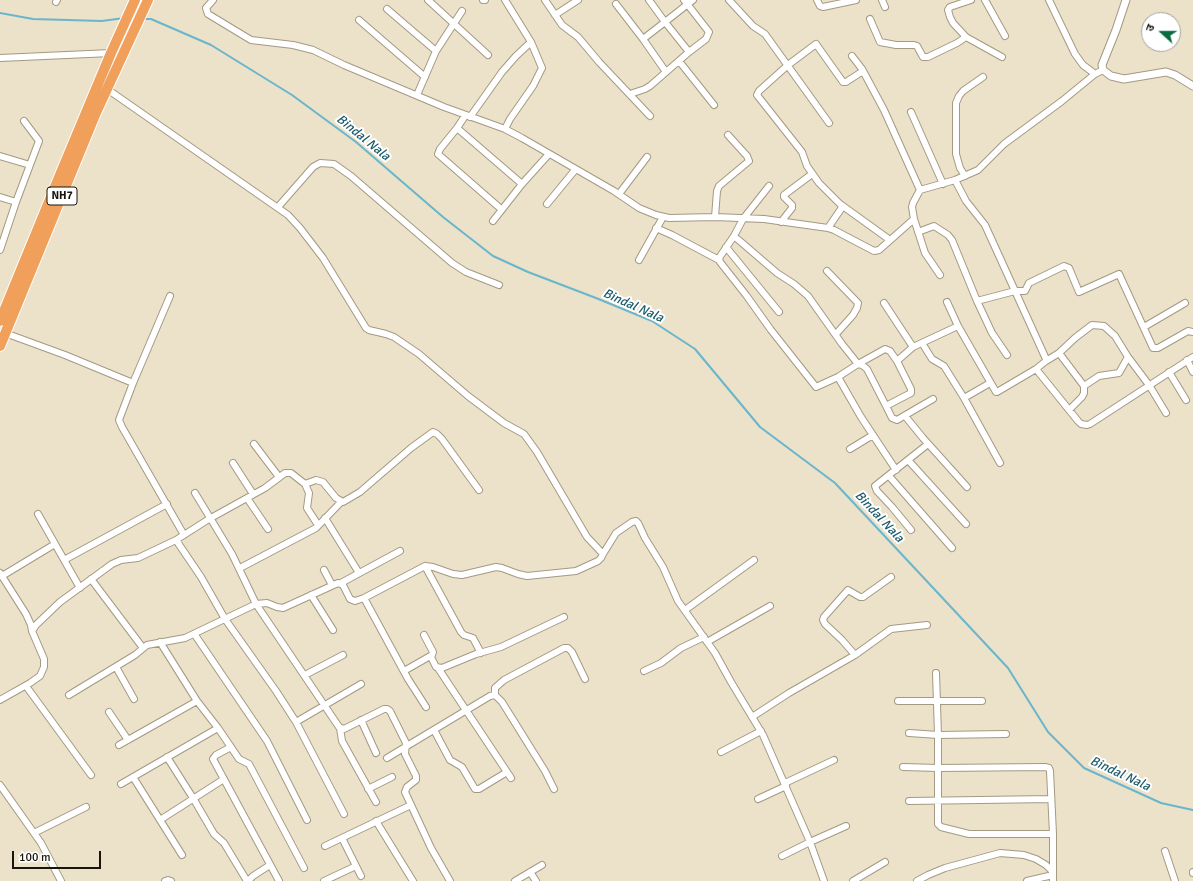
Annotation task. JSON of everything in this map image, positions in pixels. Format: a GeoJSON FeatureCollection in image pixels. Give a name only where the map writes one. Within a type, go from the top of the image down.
{"type":"FeatureCollection","features":[{"type":"Feature","properties":{"kind":"highway","name":"NH7"},"geometry":{"type":"LineString","coordinates":[[0,346],[111,53],[135,0]]}},
{"type":"Feature","properties":{"kind":"highway","name":"NH7"},"geometry":{"type":"LineString","coordinates":[[0,321],[57,194],[147,2]]}},
{"type":"Feature","properties":{"kind":"street"},"geometry":{"type":"LineString","coordinates":[[213,0],[206,8],[208,14],[251,40],[294,45],[313,50],[350,68],[467,116],[505,129],[619,194],[639,208],[663,217],[714,217],[743,220],[764,219],[828,228],[874,251],[879,250],[914,219]]}},
{"type":"Feature","properties":{"kind":"street"},"geometry":{"type":"LineString","coordinates":[[428,0],[488,55]]}},
{"type":"Feature","properties":{"kind":"street"},"geometry":{"type":"LineString","coordinates":[[505,0],[542,63],[542,70],[505,129]]}},
{"type":"Feature","properties":{"kind":"street"},"geometry":{"type":"LineString","coordinates":[[545,0],[562,25],[578,37],[599,62],[650,116]]}},
{"type":"Feature","properties":{"kind":"street"},"geometry":{"type":"LineString","coordinates":[[555,15],[578,0]]}},
{"type":"Feature","properties":{"kind":"street"},"geometry":{"type":"LineString","coordinates":[[649,0],[688,52]]}},
{"type":"Feature","properties":{"kind":"street"},"geometry":{"type":"LineString","coordinates":[[643,39],[665,22],[686,2],[693,0]]}},
{"type":"Feature","properties":{"kind":"street"},"geometry":{"type":"LineString","coordinates":[[729,0],[753,26],[765,34],[830,123]]}},
{"type":"Feature","properties":{"kind":"street"},"geometry":{"type":"LineString","coordinates":[[818,0],[820,6],[823,7],[856,0]]}},
{"type":"Feature","properties":{"kind":"street"},"geometry":{"type":"LineString","coordinates":[[882,0],[885,7]]}},
{"type":"Feature","properties":{"kind":"street"},"geometry":{"type":"LineString","coordinates":[[970,0],[950,7],[948,10],[953,23],[966,37],[1002,57]]}},
{"type":"Feature","properties":{"kind":"street"},"geometry":{"type":"LineString","coordinates":[[984,0],[1005,36]]}},
{"type":"Feature","properties":{"kind":"street"},"geometry":{"type":"LineString","coordinates":[[1049,0],[1075,54],[1083,65],[1094,74]]}},
{"type":"Feature","properties":{"kind":"street"},"geometry":{"type":"LineString","coordinates":[[1126,0],[1102,65],[1103,70],[1110,76],[1124,79],[1166,72],[1175,75],[1193,86]]}},
{"type":"Feature","properties":{"kind":"street"},"geometry":{"type":"LineString","coordinates":[[630,94],[645,89],[688,52],[706,39],[709,32],[686,2]]}},
{"type":"Feature","properties":{"kind":"street"},"geometry":{"type":"LineString","coordinates":[[616,4],[666,72]]}},
{"type":"Feature","properties":{"kind":"street"},"geometry":{"type":"LineString","coordinates":[[387,9],[436,52]]}},
{"type":"Feature","properties":{"kind":"street"},"geometry":{"type":"LineString","coordinates":[[417,95],[436,52],[462,12]]}},
{"type":"Feature","properties":{"kind":"street"},"geometry":{"type":"LineString","coordinates":[[870,19],[880,41],[892,45],[914,45],[924,58],[957,43],[966,37]]}},
{"type":"Feature","properties":{"kind":"street"},"geometry":{"type":"LineString","coordinates":[[359,20],[425,77]]}},
{"type":"Feature","properties":{"kind":"street"},"geometry":{"type":"LineString","coordinates":[[501,209],[438,154],[440,149],[502,72],[531,42]]}},
{"type":"Feature","properties":{"kind":"street"},"geometry":{"type":"LineString","coordinates":[[863,71],[846,82],[843,82],[816,44],[759,91],[757,95],[802,152],[807,166],[819,183],[843,206],[890,240]]}},
{"type":"Feature","properties":{"kind":"street"},"geometry":{"type":"LineString","coordinates":[[0,58],[111,53]]}},
{"type":"Feature","properties":{"kind":"street"},"geometry":{"type":"LineString","coordinates":[[852,56],[863,71],[884,110],[920,190]]}},
{"type":"Feature","properties":{"kind":"street"},"geometry":{"type":"LineString","coordinates":[[679,61],[714,105]]}},
{"type":"Feature","properties":{"kind":"street"},"geometry":{"type":"LineString","coordinates":[[940,275],[925,253],[914,219],[913,203],[920,190],[955,180],[978,170],[1004,144],[1062,101],[1094,74],[1103,70]]}},
{"type":"Feature","properties":{"kind":"street"},"geometry":{"type":"LineString","coordinates":[[965,176],[960,168],[956,154],[956,103],[959,96],[964,91],[983,77]]}},
{"type":"Feature","properties":{"kind":"street"},"geometry":{"type":"LineString","coordinates":[[107,90],[278,207],[294,220],[323,258],[366,328],[394,337],[419,354],[468,396],[504,423],[524,434],[537,452],[587,537],[603,554]]}},
{"type":"Feature","properties":{"kind":"street"},"geometry":{"type":"LineString","coordinates":[[911,112],[943,184]]}},
{"type":"Feature","properties":{"kind":"street"},"geometry":{"type":"LineString","coordinates":[[0,250],[38,140],[24,121]]}},
{"type":"Feature","properties":{"kind":"street"},"geometry":{"type":"LineString","coordinates":[[457,128],[522,184]]}},
{"type":"Feature","properties":{"kind":"street"},"geometry":{"type":"LineString","coordinates":[[714,217],[719,186],[749,161],[748,157],[728,135]]}},
{"type":"Feature","properties":{"kind":"street"},"geometry":{"type":"LineString","coordinates":[[493,220],[549,154]]}},
{"type":"Feature","properties":{"kind":"street"},"geometry":{"type":"LineString","coordinates":[[0,156],[30,165]]}},
{"type":"Feature","properties":{"kind":"street"},"geometry":{"type":"LineString","coordinates":[[619,194],[647,157]]}},
{"type":"Feature","properties":{"kind":"street"},"geometry":{"type":"LineString","coordinates":[[278,207],[312,166],[320,163],[334,164],[351,176],[452,263],[466,272],[499,285]]}},
{"type":"Feature","properties":{"kind":"street"},"geometry":{"type":"LineString","coordinates":[[547,204],[575,170]]}},
{"type":"Feature","properties":{"kind":"street"},"geometry":{"type":"LineString","coordinates":[[781,222],[792,208],[784,198],[784,195],[812,174]]}},
{"type":"Feature","properties":{"kind":"street"},"geometry":{"type":"LineString","coordinates":[[955,180],[966,201],[985,225],[1046,358],[1046,361]]}},
{"type":"Feature","properties":{"kind":"street"},"geometry":{"type":"LineString","coordinates":[[719,260],[743,220],[769,186]]}},
{"type":"Feature","properties":{"kind":"street"},"geometry":{"type":"LineString","coordinates":[[0,197],[16,202]]}},
{"type":"Feature","properties":{"kind":"street"},"geometry":{"type":"LineString","coordinates":[[828,228],[843,206]]}},
{"type":"Feature","properties":{"kind":"street"},"geometry":{"type":"LineString","coordinates":[[639,260],[663,217]]}},
{"type":"Feature","properties":{"kind":"street"},"geometry":{"type":"LineString","coordinates":[[918,232],[934,226],[948,235],[952,240],[992,333],[1007,355]]}},
{"type":"Feature","properties":{"kind":"street"},"geometry":{"type":"LineString","coordinates":[[656,228],[719,260],[816,387],[838,377],[885,349],[890,351],[897,361],[911,389],[911,393],[886,406]]}},
{"type":"Feature","properties":{"kind":"street"},"geometry":{"type":"LineString","coordinates":[[734,236],[777,273],[803,292],[858,364],[867,369],[894,420],[899,420],[933,399]]}},
{"type":"Feature","properties":{"kind":"street"},"geometry":{"type":"LineString","coordinates":[[726,247],[779,312]]}},
{"type":"Feature","properties":{"kind":"street"},"geometry":{"type":"LineString","coordinates":[[977,300],[1015,291],[1025,291],[1028,283],[1064,266],[1069,268],[1079,292],[1119,274],[1152,347],[1156,349],[1188,331],[1193,332]]}},
{"type":"Feature","properties":{"kind":"street"},"geometry":{"type":"LineString","coordinates":[[827,271],[858,303],[853,315],[836,334]]}},
{"type":"Feature","properties":{"kind":"street"},"geometry":{"type":"LineString","coordinates":[[170,296],[120,416],[120,423],[184,535]]}},
{"type":"Feature","properties":{"kind":"street"},"geometry":{"type":"LineString","coordinates":[[947,302],[958,326],[994,391],[997,392],[1036,369],[1059,353],[1092,325],[1104,326],[1115,336],[1128,357],[1149,385],[1166,413]]}},
{"type":"Feature","properties":{"kind":"street"},"geometry":{"type":"LineString","coordinates":[[884,303],[913,347]]}},
{"type":"Feature","properties":{"kind":"street"},"geometry":{"type":"LineString","coordinates":[[1144,327],[1185,304]]}},
{"type":"Feature","properties":{"kind":"street"},"geometry":{"type":"LineString","coordinates":[[897,361],[913,347],[958,326]]}},
{"type":"Feature","properties":{"kind":"street"},"geometry":{"type":"LineString","coordinates":[[5,333],[65,355],[133,383]]}},
{"type":"Feature","properties":{"kind":"street"},"geometry":{"type":"LineString","coordinates":[[922,343],[932,359],[944,366],[964,398],[1000,463]]}},
{"type":"Feature","properties":{"kind":"street"},"geometry":{"type":"LineString","coordinates":[[1059,353],[1084,386],[1084,393],[1082,397],[1069,410]]}},
{"type":"Feature","properties":{"kind":"street"},"geometry":{"type":"LineString","coordinates":[[1084,386],[1098,376],[1119,373],[1128,357]]}},
{"type":"Feature","properties":{"kind":"street"},"geometry":{"type":"LineString","coordinates":[[1036,369],[1081,424],[1087,425],[1193,357]]}},
{"type":"Feature","properties":{"kind":"street"},"geometry":{"type":"LineString","coordinates":[[1187,360],[1193,372]]}},
{"type":"Feature","properties":{"kind":"street"},"geometry":{"type":"LineString","coordinates":[[1169,372],[1186,400]]}},
{"type":"Feature","properties":{"kind":"street"},"geometry":{"type":"LineString","coordinates":[[838,377],[896,470]]}},
{"type":"Feature","properties":{"kind":"street"},"geometry":{"type":"LineString","coordinates":[[964,398],[990,383]]}},
{"type":"Feature","properties":{"kind":"street"},"geometry":{"type":"LineString","coordinates":[[905,416],[967,487]]}},
{"type":"Feature","properties":{"kind":"street"},"geometry":{"type":"LineString","coordinates":[[240,568],[318,525],[341,502],[346,501],[360,492],[411,448],[433,432],[442,440],[479,490]]}},
{"type":"Feature","properties":{"kind":"street"},"geometry":{"type":"LineString","coordinates":[[850,449],[873,435]]}},
{"type":"Feature","properties":{"kind":"street"},"geometry":{"type":"LineString","coordinates":[[254,444],[279,477]]}},
{"type":"Feature","properties":{"kind":"street"},"geometry":{"type":"LineString","coordinates":[[910,530],[876,489],[876,486],[928,444]]}},
{"type":"Feature","properties":{"kind":"street"},"geometry":{"type":"LineString","coordinates":[[908,460],[966,524]]}},
{"type":"Feature","properties":{"kind":"street"},"geometry":{"type":"LineString","coordinates":[[233,463],[268,529]]}},
{"type":"Feature","properties":{"kind":"street"},"geometry":{"type":"LineString","coordinates":[[32,631],[36,625],[60,602],[117,561],[138,558],[176,540],[209,518],[265,488],[284,473],[289,472],[306,484],[309,493],[307,508],[318,525]]}},
{"type":"Feature","properties":{"kind":"street"},"geometry":{"type":"LineString","coordinates":[[888,476],[952,548]]}},
{"type":"Feature","properties":{"kind":"street"},"geometry":{"type":"LineString","coordinates":[[306,484],[316,480],[323,482],[333,495],[341,502]]}},
{"type":"Feature","properties":{"kind":"street"},"geometry":{"type":"LineString","coordinates":[[194,493],[240,568],[256,604],[340,728],[342,741],[376,802]]}},
{"type":"Feature","properties":{"kind":"street"},"geometry":{"type":"LineString","coordinates":[[64,560],[167,504]]}},
{"type":"Feature","properties":{"kind":"street"},"geometry":{"type":"LineString","coordinates":[[38,514],[80,588]]}},
{"type":"Feature","properties":{"kind":"street"},"geometry":{"type":"LineString","coordinates":[[325,518],[359,573]]}},
{"type":"Feature","properties":{"kind":"street"},"geometry":{"type":"LineString","coordinates":[[341,583],[345,587],[352,601],[355,601],[364,598],[425,566],[462,575],[500,567],[518,574],[531,576],[579,571],[598,561],[616,533],[632,522],[636,521],[663,567],[676,596],[715,653],[761,731],[810,842],[824,881]]}},
{"type":"Feature","properties":{"kind":"street"},"geometry":{"type":"LineString","coordinates":[[176,540],[201,577],[225,619],[296,722],[344,814]]}},
{"type":"Feature","properties":{"kind":"street"},"geometry":{"type":"LineString","coordinates":[[0,700],[26,686],[40,676],[44,667],[44,659],[26,614],[1,575],[55,544]]}},
{"type":"Feature","properties":{"kind":"street"},"geometry":{"type":"LineString","coordinates":[[69,695],[135,655],[147,645],[180,640],[194,635],[256,604],[267,603],[283,608],[338,582],[341,583],[400,551]]}},
{"type":"Feature","properties":{"kind":"street"},"geometry":{"type":"LineString","coordinates":[[685,610],[754,560]]}},
{"type":"Feature","properties":{"kind":"street"},"geometry":{"type":"LineString","coordinates":[[425,566],[461,632],[464,635],[473,638],[481,653]]}},
{"type":"Feature","properties":{"kind":"street"},"geometry":{"type":"LineString","coordinates":[[324,570],[332,585]]}},
{"type":"Feature","properties":{"kind":"street"},"geometry":{"type":"LineString","coordinates":[[855,655],[825,624],[823,620],[824,617],[848,591],[863,597],[892,577]]}},
{"type":"Feature","properties":{"kind":"street"},"geometry":{"type":"LineString","coordinates":[[91,579],[142,648]]}},
{"type":"Feature","properties":{"kind":"street"},"geometry":{"type":"LineString","coordinates":[[311,594],[333,630]]}},
{"type":"Feature","properties":{"kind":"street"},"geometry":{"type":"LineString","coordinates":[[364,598],[404,671],[426,707]]}},
{"type":"Feature","properties":{"kind":"street"},"geometry":{"type":"LineString","coordinates":[[644,671],[661,664],[674,652],[681,648],[705,639],[770,606]]}},
{"type":"Feature","properties":{"kind":"street"},"geometry":{"type":"LineString","coordinates":[[438,668],[442,668],[501,647],[564,617]]}},
{"type":"Feature","properties":{"kind":"street"},"geometry":{"type":"LineString","coordinates":[[752,717],[789,693],[855,655],[892,630],[927,625]]}},
{"type":"Feature","properties":{"kind":"street"},"geometry":{"type":"LineString","coordinates":[[194,635],[267,741],[307,820]]}},
{"type":"Feature","properties":{"kind":"street"},"geometry":{"type":"LineString","coordinates":[[404,671],[431,657],[433,654],[424,635]]}},
{"type":"Feature","properties":{"kind":"street"},"geometry":{"type":"LineString","coordinates":[[160,642],[197,701],[239,759],[249,764],[304,868]]}},
{"type":"Feature","properties":{"kind":"street"},"geometry":{"type":"LineString","coordinates":[[554,789],[546,771],[499,698],[495,695],[495,688],[504,680],[564,648],[568,648],[572,652],[585,678]]}},
{"type":"Feature","properties":{"kind":"street"},"geometry":{"type":"LineString","coordinates":[[305,675],[343,655]]}},
{"type":"Feature","properties":{"kind":"street"},"geometry":{"type":"LineString","coordinates":[[431,657],[512,778]]}},
{"type":"Feature","properties":{"kind":"street"},"geometry":{"type":"LineString","coordinates":[[116,667],[134,699]]}},
{"type":"Feature","properties":{"kind":"street"},"geometry":{"type":"LineString","coordinates":[[936,672],[938,735],[937,822],[941,827],[969,834],[1053,834]]}},
{"type":"Feature","properties":{"kind":"street"},"geometry":{"type":"LineString","coordinates":[[296,722],[324,704],[361,684]]}},
{"type":"Feature","properties":{"kind":"street"},"geometry":{"type":"LineString","coordinates":[[26,686],[90,775]]}},
{"type":"Feature","properties":{"kind":"street"},"geometry":{"type":"LineString","coordinates":[[386,758],[490,696],[495,695]]}},
{"type":"Feature","properties":{"kind":"street"},"geometry":{"type":"LineString","coordinates":[[119,745],[197,701]]}},
{"type":"Feature","properties":{"kind":"street"},"geometry":{"type":"LineString","coordinates":[[898,701],[982,701]]}},
{"type":"Feature","properties":{"kind":"street"},"geometry":{"type":"LineString","coordinates":[[340,728],[344,729],[384,709],[388,710],[406,746],[405,754],[416,778],[406,790],[411,805],[431,848],[450,881]]}},
{"type":"Feature","properties":{"kind":"street"},"geometry":{"type":"LineString","coordinates":[[109,712],[128,740]]}},
{"type":"Feature","properties":{"kind":"street"},"geometry":{"type":"LineString","coordinates":[[361,720],[376,752]]}},
{"type":"Feature","properties":{"kind":"street"},"geometry":{"type":"LineString","coordinates":[[121,784],[218,728]]}},
{"type":"Feature","properties":{"kind":"street"},"geometry":{"type":"LineString","coordinates":[[434,730],[450,760],[462,767],[475,789],[479,789],[507,772]]}},
{"type":"Feature","properties":{"kind":"street"},"geometry":{"type":"LineString","coordinates":[[721,752],[761,731]]}},
{"type":"Feature","properties":{"kind":"street"},"geometry":{"type":"LineString","coordinates":[[909,733],[938,735],[1006,734]]}},
{"type":"Feature","properties":{"kind":"street"},"geometry":{"type":"LineString","coordinates":[[231,747],[216,755],[214,758],[279,881]]}},
{"type":"Feature","properties":{"kind":"street"},"geometry":{"type":"LineString","coordinates":[[167,757],[214,834],[224,843],[248,881],[270,865]]}},
{"type":"Feature","properties":{"kind":"street"},"geometry":{"type":"LineString","coordinates":[[758,799],[834,760]]}},
{"type":"Feature","properties":{"kind":"street"},"geometry":{"type":"LineString","coordinates":[[903,767],[1047,767],[1050,771],[1053,876]]}},
{"type":"Feature","properties":{"kind":"street"},"geometry":{"type":"LineString","coordinates":[[133,777],[182,855]]}},
{"type":"Feature","properties":{"kind":"street"},"geometry":{"type":"LineString","coordinates":[[368,789],[392,777]]}},
{"type":"Feature","properties":{"kind":"street"},"geometry":{"type":"LineString","coordinates":[[160,820],[224,779]]}},
{"type":"Feature","properties":{"kind":"street"},"geometry":{"type":"LineString","coordinates":[[0,785],[41,843],[59,880]]}},
{"type":"Feature","properties":{"kind":"street"},"geometry":{"type":"LineString","coordinates":[[909,801],[1051,799]]}},
{"type":"Feature","properties":{"kind":"street"},"geometry":{"type":"LineString","coordinates":[[325,846],[411,805]]}},
{"type":"Feature","properties":{"kind":"street"},"geometry":{"type":"LineString","coordinates":[[34,834],[86,807]]}},
{"type":"Feature","properties":{"kind":"street"},"geometry":{"type":"LineString","coordinates":[[376,821],[413,881]]}},
{"type":"Feature","properties":{"kind":"street"},"geometry":{"type":"LineString","coordinates":[[782,856],[846,826]]}},
{"type":"Feature","properties":{"kind":"street"},"geometry":{"type":"LineString","coordinates":[[342,838],[362,876]]}},
{"type":"Feature","properties":{"kind":"street"},"geometry":{"type":"LineString","coordinates":[[1165,851],[1175,881]]}},
{"type":"Feature","properties":{"kind":"street"},"geometry":{"type":"LineString","coordinates":[[917,881],[945,868],[1000,853],[1024,855],[1036,859],[1046,865],[1053,876]]}},
{"type":"Feature","properties":{"kind":"street"},"geometry":{"type":"LineString","coordinates":[[853,881],[885,862]]}},
{"type":"Feature","properties":{"kind":"street"},"geometry":{"type":"LineString","coordinates":[[515,881],[542,865]]}},
{"type":"Feature","properties":{"kind":"street"},"geometry":{"type":"LineString","coordinates":[[324,881],[356,866]]}},
{"type":"Feature","properties":{"kind":"street"},"geometry":{"type":"LineString","coordinates":[[530,872],[536,881]]}},
{"type":"Feature","properties":{"kind":"street"},"geometry":{"type":"LineString","coordinates":[[1027,881],[1053,876]]}},
{"type":"Feature","properties":{"kind":"street"},"geometry":{"type":"LineString","coordinates":[[165,881],[171,881]]}},
{"type":"Feature","properties":{"kind":"waterway","name":"Bindal Nala"},"geometry":{"type":"LineString","coordinates":[[0,13],[33,19],[102,21],[124,18]]}},
{"type":"Feature","properties":{"kind":"waterway","name":"Bindal Nala"},"geometry":{"type":"LineString","coordinates":[[142,19],[151,19],[211,45],[292,95],[356,142],[443,217],[493,256],[528,272],[652,321],[695,349],[760,427],[835,483],[1008,668],[1048,732],[1084,768],[1161,803],[1193,810]]}}]}
